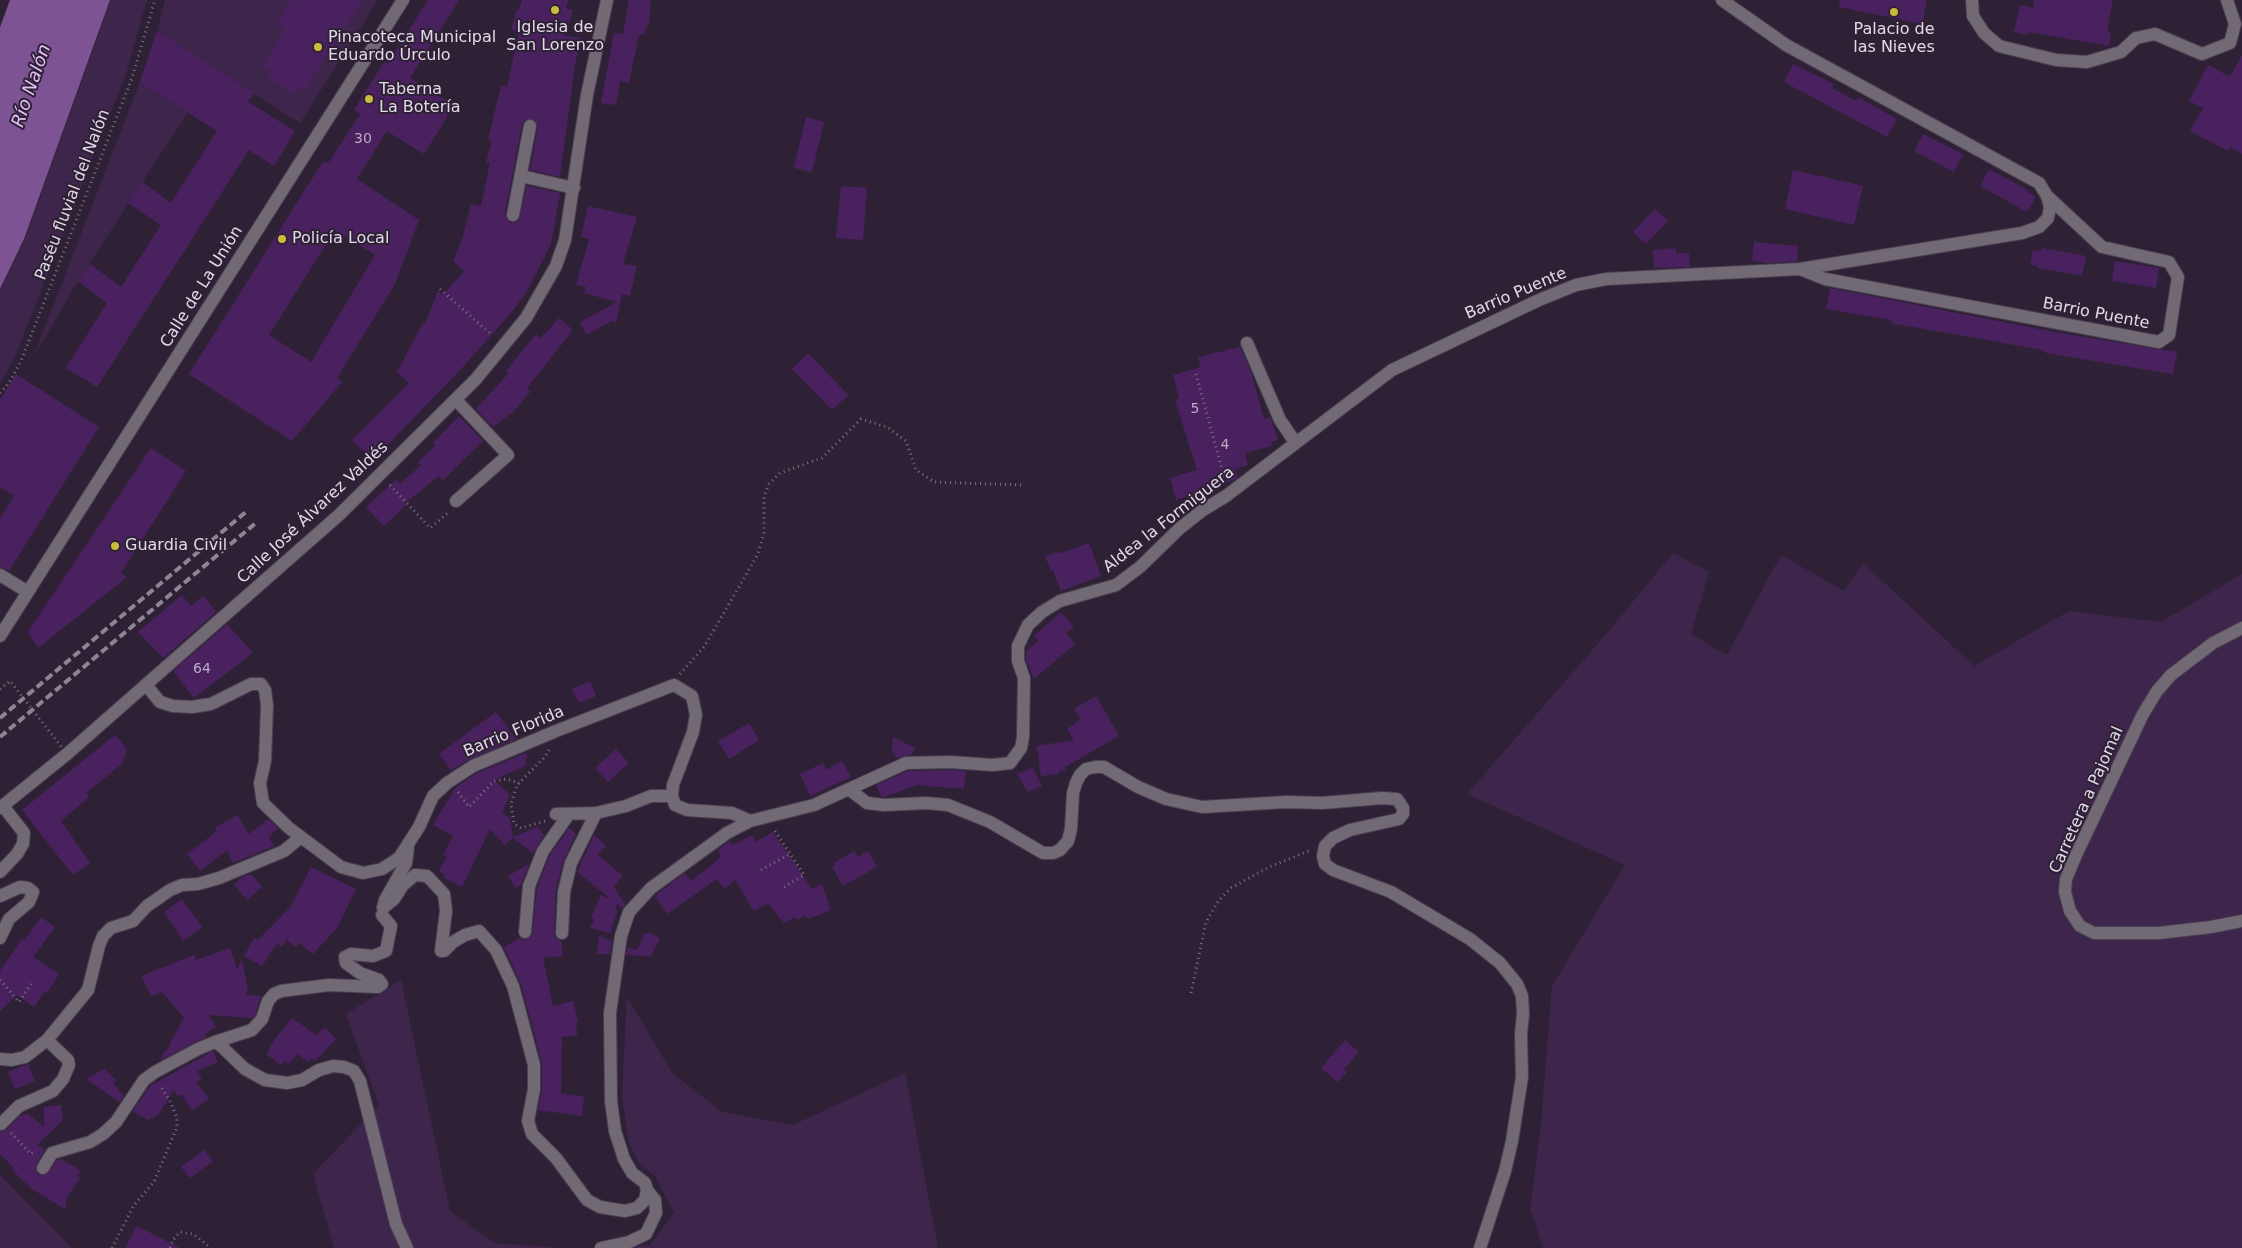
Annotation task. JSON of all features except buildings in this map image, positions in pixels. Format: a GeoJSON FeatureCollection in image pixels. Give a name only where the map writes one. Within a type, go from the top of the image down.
{"type":"FeatureCollection","features":[{"type":"Feature","properties":{"kind":"street","name":"Calle de La Unión"},"geometry":{"type":"LineString","coordinates":[[0,636],[403,0]]}},
{"type":"Feature","properties":{"kind":"street","name":"Calle José Álvarez Valdés"},"geometry":{"type":"LineString","coordinates":[[2,807],[146,686],[332,522],[476,379],[526,318],[556,266],[565,240],[587,95],[607,0]]}},
{"type":"Feature","properties":{"kind":"street","name":"Barrio Puente"},"geometry":{"type":"LineString","coordinates":[[1722,0],[1786,45],[2026,174],[2039,183],[2047,196],[2102,247],[2169,262],[2178,277],[2169,335],[2159,342],[1825,279],[1800,269]]}},
{"type":"Feature","properties":{"kind":"street"},"geometry":{"type":"LineString","coordinates":[[1972,0],[1973,16],[1984,33],[1999,46],[2056,60],[2087,62],[2121,52],[2136,38],[2155,34],[2202,54],[2230,43],[2235,24],[2227,0]]}},
{"type":"Feature","properties":{"kind":"street"},"geometry":{"type":"LineString","coordinates":[[512,215],[530,126]]}},
{"type":"Feature","properties":{"kind":"street"},"geometry":{"type":"LineString","coordinates":[[521,176],[574,188]]}},
{"type":"Feature","properties":{"kind":"street","name":"Barrio Puente"},"geometry":{"type":"LineString","coordinates":[[1299,439],[1392,370],[1538,300],[1576,285],[1606,280],[1800,269],[2022,233],[2039,227],[2048,218],[2050,207],[2047,196]]}},
{"type":"Feature","properties":{"kind":"street"},"geometry":{"type":"LineString","coordinates":[[1247,343],[1280,420],[1299,439]]}},
{"type":"Feature","properties":{"kind":"street"},"geometry":{"type":"LineString","coordinates":[[456,400],[508,455],[456,501]]}},
{"type":"Feature","properties":{"kind":"street","name":"Aldea la Formiguera"},"geometry":{"type":"LineString","coordinates":[[601,1248],[629,1242],[646,1234],[656,1213],[655,1200],[647,1190],[645,1183],[632,1173],[624,1159],[615,1131],[610,1101],[610,1013],[620,936],[629,912],[651,888],[727,833],[750,821],[792,812],[850,790],[891,769],[906,764],[950,762],[1004,765],[1014,760],[1021,748],[1023,737],[1024,685],[1018,661],[1018,646],[1028,625],[1042,612],[1060,601],[1116,585],[1140,567],[1180,528],[1299,439]]}},
{"type":"Feature","properties":{"kind":"street"},"geometry":{"type":"LineString","coordinates":[[0,574],[28,592]]}},
{"type":"Feature","properties":{"kind":"street","name":"Carretera a Pajomal"},"geometry":{"type":"LineString","coordinates":[[2242,628],[2213,643],[2171,675],[2157,691],[2143,714],[2077,854],[2066,879],[2065,892],[2070,912],[2080,926],[2094,933],[2159,933],[2211,927],[2242,921]]}},
{"type":"Feature","properties":{"kind":"street","name":"Barrio Florida"},"geometry":{"type":"LineString","coordinates":[[146,686],[160,702],[173,706],[192,707],[211,704],[251,684],[261,684],[265,690],[267,705],[265,761],[260,783],[263,803],[301,837],[341,867],[363,873],[382,869],[399,858],[433,796],[473,766],[674,685]]}},
{"type":"Feature","properties":{"kind":"street"},"geometry":{"type":"LineString","coordinates":[[674,685],[692,696],[696,715],[693,732],[673,785],[672,796],[675,806],[687,810],[732,813],[750,821]]}},
{"type":"Feature","properties":{"kind":"street"},"geometry":{"type":"LineString","coordinates":[[850,790],[867,803],[884,806],[926,802],[948,805],[990,822],[1043,852],[1053,853],[1060,850],[1068,841],[1073,792],[1076,783],[1080,775],[1086,770],[1095,767],[1104,767],[1138,788],[1166,799],[1202,807],[1286,802],[1322,803],[1382,798],[1397,799],[1401,803],[1403,814],[1399,820],[1350,830],[1333,838],[1325,846],[1323,856],[1325,864],[1333,870],[1391,892],[1488,951],[1517,984],[1522,996],[1522,1077],[1513,1132],[1505,1171],[1480,1248]]}},
{"type":"Feature","properties":{"kind":"street"},"geometry":{"type":"LineString","coordinates":[[525,932],[529,886],[543,850],[563,814],[596,813],[626,806],[651,796],[672,796]]}},
{"type":"Feature","properties":{"kind":"street"},"geometry":{"type":"LineString","coordinates":[[0,872],[17,854],[23,844],[24,833],[2,807]]}},
{"type":"Feature","properties":{"kind":"street"},"geometry":{"type":"LineString","coordinates":[[562,933],[564,892],[571,863],[596,813]]}},
{"type":"Feature","properties":{"kind":"street"},"geometry":{"type":"LineString","coordinates":[[0,1059],[12,1060],[25,1057],[48,1040],[88,990],[99,946],[103,936],[111,928],[133,921],[148,906],[170,890],[182,885],[198,884],[219,878],[284,851],[301,837]]}},
{"type":"Feature","properties":{"kind":"street"},"geometry":{"type":"LineString","coordinates":[[408,843],[406,863],[385,900],[384,908],[394,899],[403,885],[415,875],[427,876],[444,894],[446,911],[441,951],[444,952],[453,942],[465,935],[479,931],[496,950],[513,986],[534,1065],[534,1088],[528,1121],[532,1134],[556,1158],[587,1200],[600,1207],[625,1211],[637,1208],[645,1200],[647,1190]]}},
{"type":"Feature","properties":{"kind":"street"},"geometry":{"type":"LineString","coordinates":[[0,896],[20,887],[28,888],[33,892],[29,902],[9,919],[0,938]]}},
{"type":"Feature","properties":{"kind":"street"},"geometry":{"type":"LineString","coordinates":[[45,1165],[52,1152],[90,1142],[104,1134],[122,1114],[144,1080],[152,1074],[198,1049],[252,1030],[262,1019],[268,1001],[274,994],[281,991],[329,984],[378,987],[382,984],[379,980],[360,973],[346,962],[346,957],[351,954],[373,956],[386,951],[391,926],[382,915]]}},
{"type":"Feature","properties":{"kind":"street"},"geometry":{"type":"LineString","coordinates":[[1,1124],[19,1106],[54,1090],[68,1071],[68,1060],[48,1040]]}},
{"type":"Feature","properties":{"kind":"street"},"geometry":{"type":"LineString","coordinates":[[214,1042],[220,1045],[245,1069],[265,1080],[287,1083],[302,1080],[319,1070],[332,1066],[344,1067],[354,1072],[360,1080],[367,1102],[396,1224],[407,1248]]}},
{"type":"Feature","properties":{"kind":"path","name":"Paséu fluvial del Nalón"},"geometry":{"type":"LineString","coordinates":[[0,393],[9,383],[25,352],[132,78],[155,0]]}},
{"type":"Feature","properties":{"kind":"path"},"geometry":{"type":"LineString","coordinates":[[334,48],[348,60]]}},
{"type":"Feature","properties":{"kind":"path"},"geometry":{"type":"LineString","coordinates":[[440,289],[504,345]]}},
{"type":"Feature","properties":{"kind":"path"},"geometry":{"type":"LineString","coordinates":[[1196,374],[1226,486],[1230,492]]}},
{"type":"Feature","properties":{"kind":"path"},"geometry":{"type":"LineString","coordinates":[[674,685],[677,678],[704,647],[758,554],[764,532],[764,496],[769,484],[780,472],[822,458],[862,419],[887,427],[906,441],[916,470],[934,482],[1022,485]]}},
{"type":"Feature","properties":{"kind":"path"},"geometry":{"type":"LineString","coordinates":[[380,475],[430,528],[456,506],[456,501]]}},
{"type":"Feature","properties":{"kind":"path"},"geometry":{"type":"LineString","coordinates":[[0,690],[10,682],[67,754]]}},
{"type":"Feature","properties":{"kind":"path"},"geometry":{"type":"LineString","coordinates":[[556,731],[556,738],[544,758],[519,783],[511,804],[514,824],[521,828],[538,824],[563,814]]}},
{"type":"Feature","properties":{"kind":"path"},"geometry":{"type":"LineString","coordinates":[[450,782],[470,807],[494,781],[508,779],[519,783]]}},
{"type":"Feature","properties":{"kind":"path"},"geometry":{"type":"LineString","coordinates":[[772,826],[804,875],[783,888]]}},
{"type":"Feature","properties":{"kind":"path"},"geometry":{"type":"LineString","coordinates":[[1191,993],[1206,922],[1219,900],[1231,888],[1269,867],[1325,846]]}},
{"type":"Feature","properties":{"kind":"path"},"geometry":{"type":"LineString","coordinates":[[761,870],[790,854]]}},
{"type":"Feature","properties":{"kind":"path"},"geometry":{"type":"LineString","coordinates":[[0,980],[19,1002],[32,984]]}},
{"type":"Feature","properties":{"kind":"path"},"geometry":{"type":"LineString","coordinates":[[112,1248],[134,1205],[154,1182],[177,1127],[171,1103],[152,1074]]}},
{"type":"Feature","properties":{"kind":"path"},"geometry":{"type":"LineString","coordinates":[[1,1124],[31,1154],[36,1150],[45,1165]]}},
{"type":"Feature","properties":{"kind":"path"},"geometry":{"type":"LineString","coordinates":[[170,1248],[173,1240],[180,1232],[193,1234],[211,1248]]}},
{"type":"Feature","properties":{"kind":"shaded area"},"geometry":{"type":"Polygon","coordinates":[[[111,0],[147,0],[126,74],[15,357],[0,384],[0,290],[25,239],[111,0]]]}},
{"type":"Feature","properties":{"kind":"shaded area","name":"Pinacoteca Municipal Eduardo Úrculo"},"geometry":{"type":"Polygon","coordinates":[[[165,0],[378,0],[300,123],[157,31],[165,0]]]}},
{"type":"Feature","properties":{"kind":"shaded area"},"geometry":{"type":"Polygon","coordinates":[[[140,82],[188,112],[78,281],[33,358],[140,82]]]}},
{"type":"Feature","properties":{"kind":"shaded area"},"geometry":{"type":"Polygon","coordinates":[[[1673,553],[1709,572],[1691,634],[1727,655],[1781,555],[1844,591],[1863,563],[1974,666],[2069,611],[2161,622],[2242,574],[2242,1248],[1543,1248],[1530,1208],[1541,1124],[1552,986],[1625,865],[1467,794],[1608,632],[1673,553]]]}},
{"type":"Feature","properties":{"kind":"shaded area"},"geometry":{"type":"Polygon","coordinates":[[[401,980],[450,1211],[494,1243],[563,1248],[334,1248],[313,1174],[379,1105],[346,1014],[401,980]]]}},
{"type":"Feature","properties":{"kind":"shaded area"},"geometry":{"type":"Polygon","coordinates":[[[627,997],[672,1073],[722,1112],[793,1125],[905,1073],[938,1248],[607,1248],[650,1245],[674,1213],[655,1176],[640,1164],[629,1143],[622,1097],[627,997]]]}},
{"type":"Feature","properties":{"kind":"shaded area"},"geometry":{"type":"Polygon","coordinates":[[[0,1175],[72,1248],[0,1248],[0,1175]]]}},
{"type":"Feature","properties":{"kind":"water","name":"Río Nalón"},"geometry":{"type":"Polygon","coordinates":[[[10,0],[110,0],[24,239],[0,289],[0,27],[10,0]]]}},
{"type":"Feature","properties":{"kind":"railway"},"geometry":{"type":"LineString","coordinates":[[0,718],[247,511]]}},
{"type":"Feature","properties":{"kind":"railway"},"geometry":{"type":"LineString","coordinates":[[0,737],[257,522]]}},
{"type":"Feature","properties":{"kind":"place","name":"Iglesia de San Lorenzo"},"geometry":{"type":"Point","coordinates":[555,10]}},
{"type":"Feature","properties":{"kind":"place","name":"Palacio de las Nieves"},"geometry":{"type":"Point","coordinates":[1894,12]}},
{"type":"Feature","properties":{"kind":"place","name":"Pinacoteca Municipal Eduardo Úrculo"},"geometry":{"type":"Point","coordinates":[318,47]}},
{"type":"Feature","properties":{"kind":"place","name":"Taberna La Botería"},"geometry":{"type":"Point","coordinates":[369,99]}},
{"type":"Feature","properties":{"kind":"place","name":"Policía Local"},"geometry":{"type":"Point","coordinates":[282,239]}},
{"type":"Feature","properties":{"kind":"place","name":"Guardia Civil"},"geometry":{"type":"Point","coordinates":[115,546]}}]}
